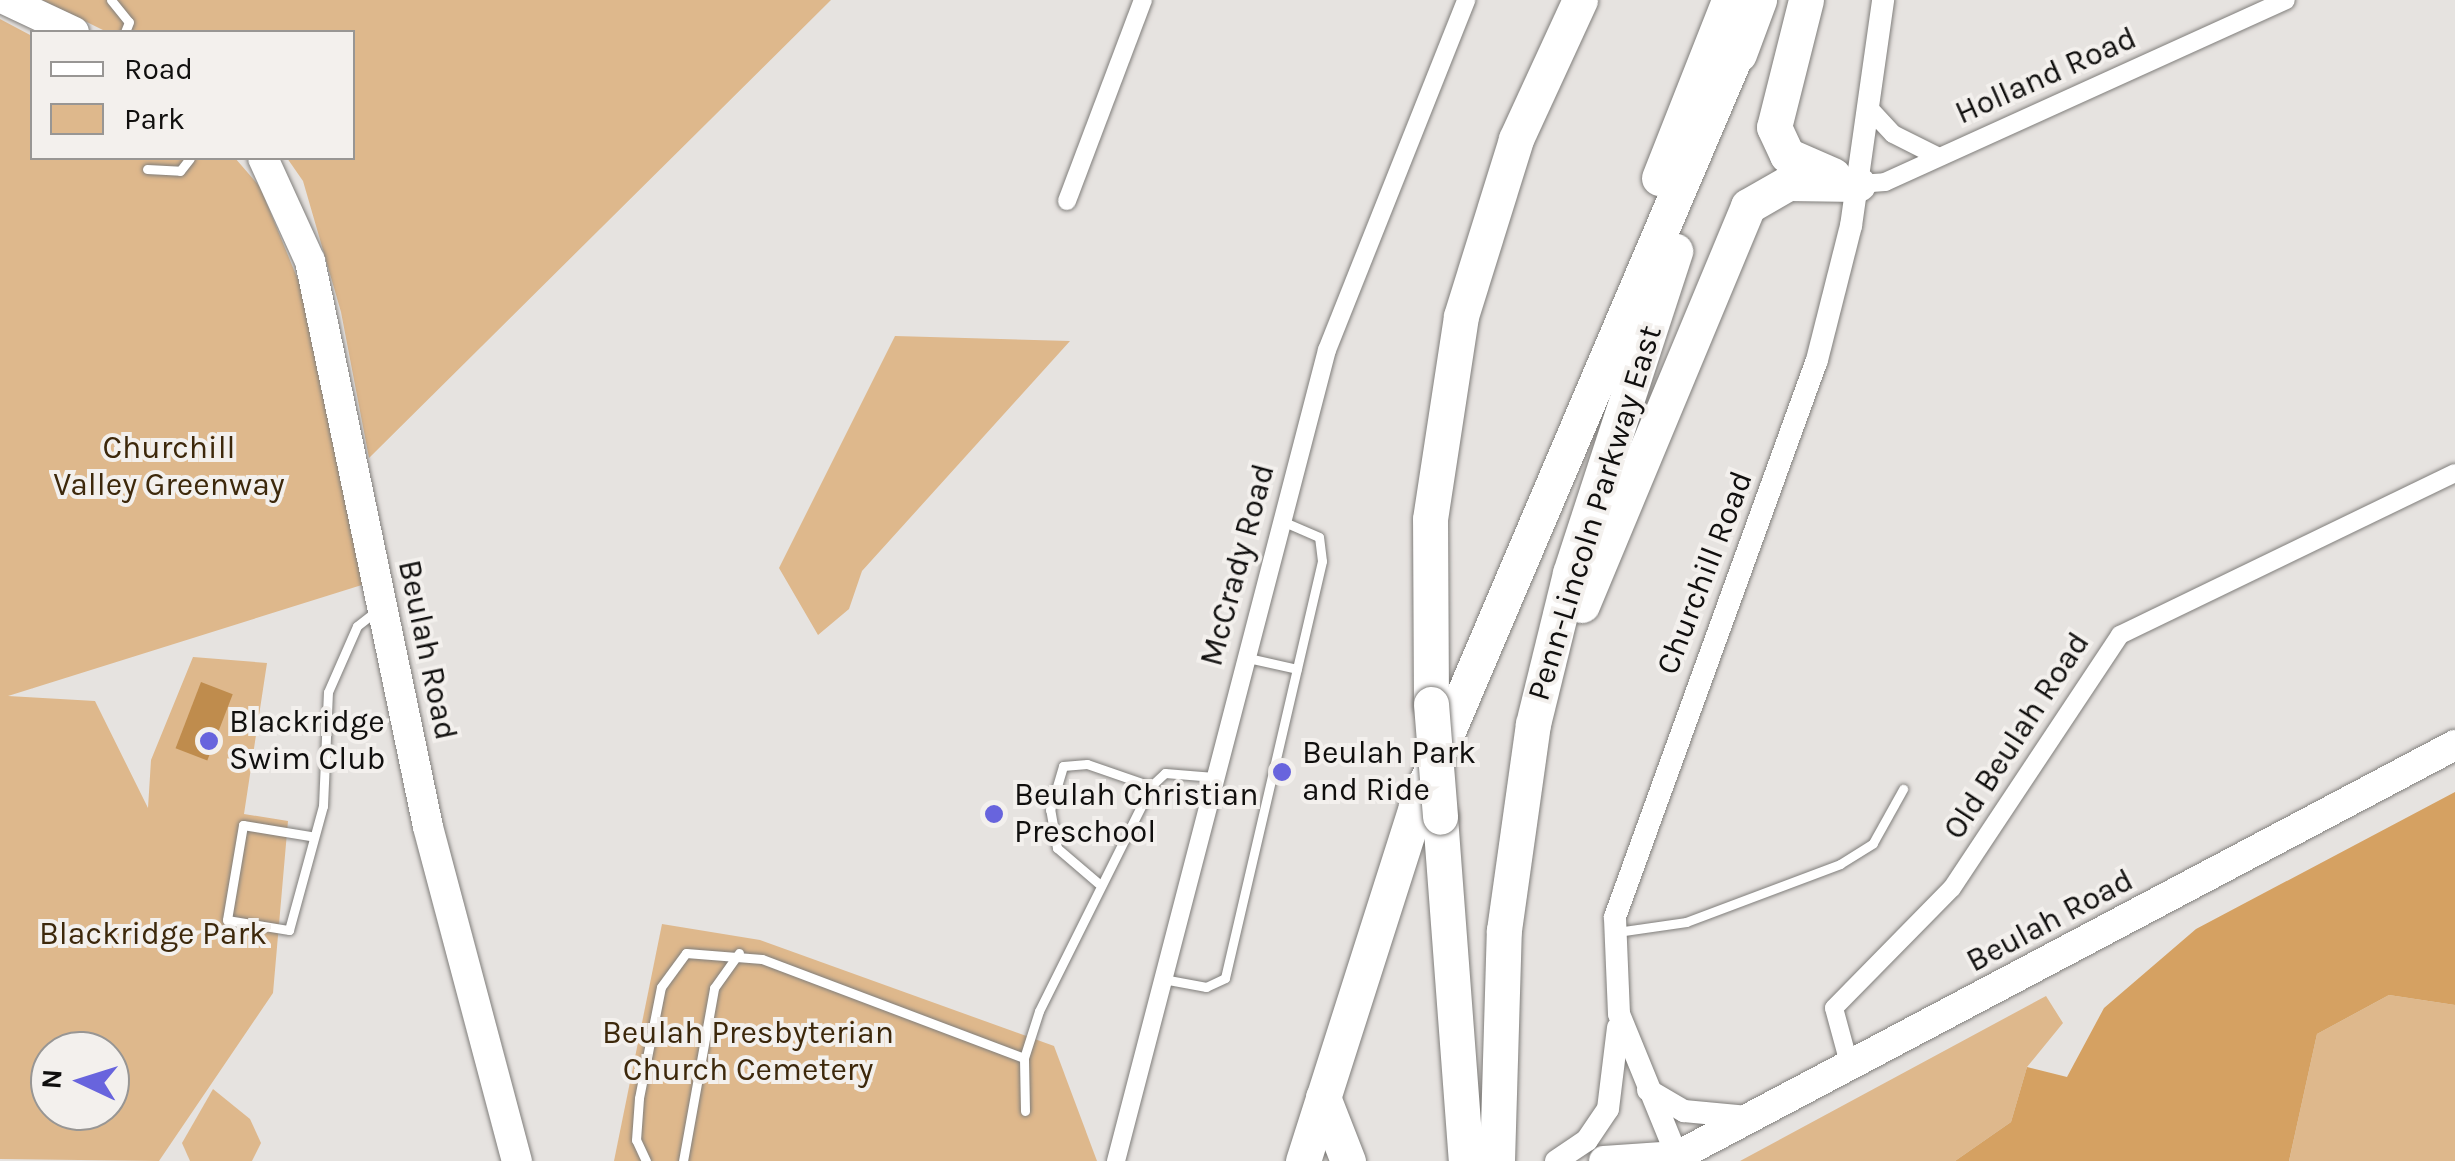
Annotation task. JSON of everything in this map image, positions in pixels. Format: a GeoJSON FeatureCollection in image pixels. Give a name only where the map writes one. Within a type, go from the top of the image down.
{"type":"FeatureCollection","features":[{"type":"Feature","properties":{"kind":"highway","name":"Penn-Lincoln Parkway East"},"geometry":{"type":"LineString","coordinates":[[1497,1161],[1479,1109],[1440,817],[1431,704],[1430,518],[1455,344],[1506,167],[1580,0]]}},
{"type":"Feature","properties":{"kind":"highway"},"geometry":{"type":"LineString","coordinates":[[1303,1161],[1396,860],[1729,0]]}},
{"type":"Feature","properties":{"kind":"highway"},"geometry":{"type":"LineString","coordinates":[[1806,0],[1776,138],[1797,162],[1858,184]]}},
{"type":"Feature","properties":{"kind":"highway","name":"Penn-Lincoln Parkway East"},"geometry":{"type":"LineString","coordinates":[[1466,1161],[1479,1109],[1533,724],[1570,573],[1753,16]]}},
{"type":"Feature","properties":{"kind":"highway"},"geometry":{"type":"LineString","coordinates":[[1503,591],[1753,16]]}},
{"type":"Feature","properties":{"kind":"highway"},"geometry":{"type":"LineString","coordinates":[[1533,724],[1748,206],[1776,186],[1858,184]]}},
{"type":"Feature","properties":{"kind":"highway"},"geometry":{"type":"LineString","coordinates":[[1322,1091],[1332,1136],[1348,1161]]}},
{"type":"Feature","properties":{"kind":"main road"},"geometry":{"type":"LineString","coordinates":[[6,0],[70,30]]}},
{"type":"Feature","properties":{"kind":"main road","name":"Beulah Road"},"geometry":{"type":"LineString","coordinates":[[264,160],[310,261],[476,1027],[517,1161]]}},
{"type":"Feature","properties":{"kind":"main road","name":"Beulah Road"},"geometry":{"type":"LineString","coordinates":[[1604,1161],[1675,1159],[2455,745]]}},
{"type":"Feature","properties":{"kind":"street"},"geometry":{"type":"LineString","coordinates":[[1067,201],[1144,0]]}},
{"type":"Feature","properties":{"kind":"street","name":"McCrady Road"},"geometry":{"type":"LineString","coordinates":[[1116,1161],[1280,520],[1353,273],[1466,0]]}},
{"type":"Feature","properties":{"kind":"street","name":"Churchill Road"},"geometry":{"type":"LineString","coordinates":[[1675,1159],[1619,1014],[1614,932],[1629,867],[1817,360],[1858,184],[1884,0]]}},
{"type":"Feature","properties":{"kind":"street","name":"Holland Road"},"geometry":{"type":"LineString","coordinates":[[1858,184],[1940,157],[2286,0]]}},
{"type":"Feature","properties":{"kind":"street","name":"Holland Road"},"geometry":{"type":"LineString","coordinates":[[1867,106],[1893,134],[1940,157]]}},
{"type":"Feature","properties":{"kind":"street","name":"Old Beulah Road"},"geometry":{"type":"LineString","coordinates":[[1850,1067],[1834,1008],[1952,888],[2120,635],[2455,473]]}},
{"type":"Feature","properties":{"kind":"street"},"geometry":{"type":"LineString","coordinates":[[1556,1161],[1586,1140],[1608,1109],[1619,1014]]}},
{"type":"Feature","properties":{"kind":"street"},"geometry":{"type":"LineString","coordinates":[[1648,1090],[1698,1114],[1756,1117]]}},
{"type":"Feature","properties":{"kind":"lane"},"geometry":{"type":"LineString","coordinates":[[111,0],[129,22],[125,30]]}},
{"type":"Feature","properties":{"kind":"lane"},"geometry":{"type":"LineString","coordinates":[[146,169],[180,171],[188,160]]}},
{"type":"Feature","properties":{"kind":"lane"},"geometry":{"type":"LineString","coordinates":[[1162,979],[1206,987],[1225,978],[1322,561],[1318,538],[1280,520]]}},
{"type":"Feature","properties":{"kind":"lane"},"geometry":{"type":"LineString","coordinates":[[310,836],[243,825],[228,920],[289,930],[310,836],[323,806],[323,734],[339,657],[382,606]]}},
{"type":"Feature","properties":{"kind":"lane"},"geometry":{"type":"LineString","coordinates":[[1245,657],[1296,669]]}},
{"type":"Feature","properties":{"kind":"lane"},"geometry":{"type":"LineString","coordinates":[[1098,883],[1057,848],[1050,810],[1063,766],[1087,764],[1150,786]]}},
{"type":"Feature","properties":{"kind":"lane"},"geometry":{"type":"LineString","coordinates":[[1025,1111],[1024,1058],[1098,883],[1150,786],[1165,773],[1214,777]]}},
{"type":"Feature","properties":{"kind":"lane"},"geometry":{"type":"LineString","coordinates":[[1614,932],[1686,922],[1840,864],[1873,843],[1903,789]]}},
{"type":"Feature","properties":{"kind":"lane"},"geometry":{"type":"LineString","coordinates":[[646,1161],[636,1140],[638,1098],[661,987],[686,952],[738,953],[1024,1058]]}},
{"type":"Feature","properties":{"kind":"lane"},"geometry":{"type":"LineString","coordinates":[[683,1161],[714,988],[738,953]]}},
{"type":"Feature","properties":{"kind":"green space","name":"Churchill Valley Greenway"},"geometry":{"type":"Polygon","coordinates":[[[42,0],[831,0],[369,458],[341,312],[303,181],[288,160],[355,160],[355,30],[103,30],[42,0]]]}},
{"type":"Feature","properties":{"kind":"green space","name":"Churchill Valley Greenway"},"geometry":{"type":"Polygon","coordinates":[[[0,19],[30,35],[30,160],[237,160],[260,187],[303,292],[365,584],[8,696],[95,701],[148,808],[151,760],[193,657],[267,663],[244,814],[288,821],[273,993],[159,1161],[0,1159],[0,19]]]}},
{"type":"Feature","properties":{"kind":"green space"},"geometry":{"type":"Polygon","coordinates":[[[895,336],[1070,341],[862,571],[849,609],[818,635],[779,568],[895,336]]]}},
{"type":"Feature","properties":{"kind":"green space","name":"Beulah Presbyterian Church Cemetery"},"geometry":{"type":"Polygon","coordinates":[[[662,924],[760,940],[1054,1046],[1097,1161],[614,1161],[662,924]]]}},
{"type":"Feature","properties":{"kind":"green space"},"geometry":{"type":"Polygon","coordinates":[[[2389,995],[2455,1005],[2455,1161],[2289,1161],[2317,1034],[2389,995]]]}},
{"type":"Feature","properties":{"kind":"green space"},"geometry":{"type":"Polygon","coordinates":[[[2046,996],[2063,1023],[2027,1067],[2011,1122],[1955,1161],[1740,1161],[2046,996]]]}},
{"type":"Feature","properties":{"kind":"green space"},"geometry":{"type":"Polygon","coordinates":[[[213,1089],[250,1119],[261,1143],[252,1161],[190,1161],[182,1143],[213,1089]]]}},
{"type":"Feature","properties":{"kind":"shaded area"},"geometry":{"type":"Polygon","coordinates":[[[201,682],[233,694],[207,760],[176,748],[201,682]]]}},
{"type":"Feature","properties":{"kind":"shaded area"},"geometry":{"type":"Polygon","coordinates":[[[2455,792],[2455,1005],[2389,995],[2317,1034],[2289,1161],[1955,1161],[2011,1122],[2027,1067],[2067,1077],[2104,1008],[2196,929],[2455,792]]]}},
{"type":"Feature","properties":{"kind":"place","name":"Blackridge Swim Club"},"geometry":{"type":"Point","coordinates":[209,741]}},
{"type":"Feature","properties":{"kind":"place","name":"Beulah Park and Ride"},"geometry":{"type":"Point","coordinates":[1282,772]}},
{"type":"Feature","properties":{"kind":"place","name":"Beulah Christian Preschool"},"geometry":{"type":"Point","coordinates":[994,814]}},
{"type":"Feature","properties":{"kind":"park label","name":"Blackridge Park"},"geometry":{"type":"Point","coordinates":[153,934]}}]}
